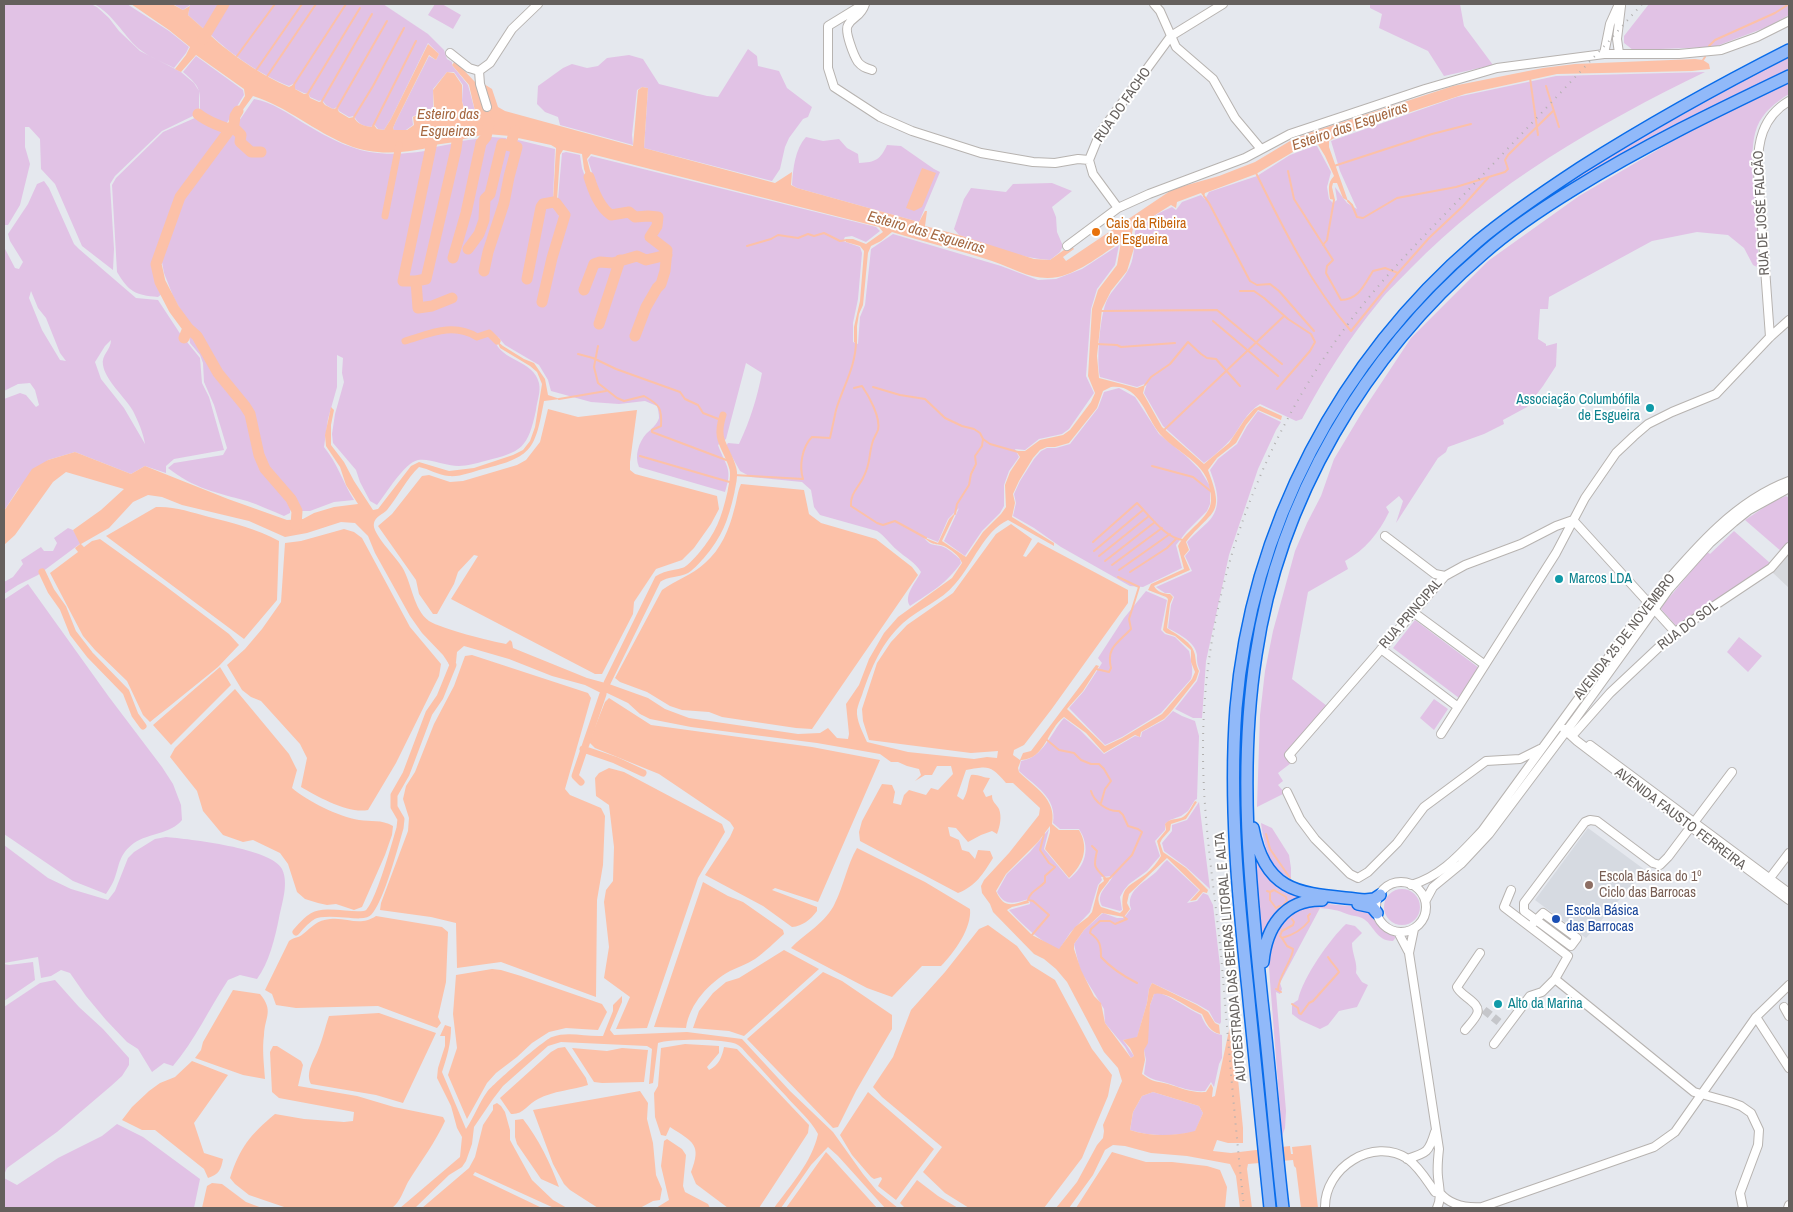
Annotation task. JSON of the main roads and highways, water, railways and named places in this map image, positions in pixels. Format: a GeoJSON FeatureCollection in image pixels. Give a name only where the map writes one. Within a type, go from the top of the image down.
{"type":"FeatureCollection","features":[{"type":"Feature","properties":{"kind":"highway","name":"AUTOESTRADA DAS BEIRAS LITORAL E ALTA"},"geometry":{"type":"LineString","coordinates":[[1270,1208],[1238,888],[1235,834],[1236,706],[1254,602],[1270,546],[1289,494],[1316,439],[1346,389],[1385,337],[1428,288],[1477,242],[1533,199],[1611,149],[1693,100],[1789,50]]}},
{"type":"Feature","properties":{"kind":"highway","name":"AUTOESTRADA DAS BEIRAS LITORAL E ALTA"},"geometry":{"type":"LineString","coordinates":[[1283,1208],[1252,904],[1247,805],[1247,755],[1249,707],[1256,654],[1266,603],[1281,551],[1300,500],[1327,446],[1356,396],[1394,344],[1437,296],[1485,251],[1541,210],[1618,161],[1700,118],[1789,76]]}},
{"type":"Feature","properties":{"kind":"highway"},"geometry":{"type":"LineString","coordinates":[[1247,805],[1257,847],[1263,861],[1271,873],[1286,886],[1304,892],[1365,900],[1374,899],[1380,895]]}},
{"type":"Feature","properties":{"kind":"highway"},"geometry":{"type":"LineString","coordinates":[[1261,989],[1267,939],[1277,921],[1294,907],[1304,902],[1328,900],[1366,904],[1377,913]]}},
{"type":"Feature","properties":{"kind":"water","name":"Esteiro das Esgueiras"},"geometry":{"type":"Polygon","coordinates":[[[131,4],[172,4],[183,10],[190,6],[188,15],[206,31],[212,26],[210,35],[247,64],[289,87],[295,84],[295,89],[304,94],[308,93],[310,98],[319,102],[322,101],[333,109],[337,108],[339,112],[349,118],[354,117],[361,124],[371,127],[374,125],[377,129],[384,130],[428,44],[439,54],[436,60],[429,55],[396,121],[394,130],[407,130],[414,125],[413,117],[429,110],[434,110],[433,90],[447,72],[454,73],[462,85],[462,101],[465,113],[475,111],[469,85],[452,65],[455,61],[476,83],[486,112],[490,111],[484,84],[492,89],[498,107],[505,111],[633,146],[638,90],[642,87],[648,88],[644,148],[775,183],[792,172],[791,185],[797,188],[919,222],[925,211],[927,211],[925,226],[1034,259],[1050,260],[1071,245],[1074,249],[1063,257],[1066,261],[1173,189],[1219,176],[1255,162],[1290,141],[1309,133],[1453,86],[1543,68],[1575,64],[1695,59],[1703,60],[1709,64],[1710,69],[1692,71],[1557,74],[1465,94],[1338,136],[1329,141],[1329,147],[1348,201],[1343,198],[1337,183],[1333,183],[1332,187],[1335,200],[1330,199],[1329,184],[1334,176],[1317,143],[1298,149],[1256,174],[1205,193],[1204,197],[1201,193],[1177,202],[1176,208],[1171,205],[1133,229],[1134,248],[1127,271],[1111,291],[1102,309],[1097,356],[1099,378],[1137,388],[1145,385],[1143,393],[1162,427],[1204,464],[1229,443],[1254,409],[1260,406],[1282,416],[1281,420],[1258,410],[1246,425],[1236,443],[1217,458],[1208,470],[1216,496],[1214,511],[1186,542],[1189,550],[1184,556],[1190,570],[1154,586],[1159,591],[1170,594],[1173,597],[1170,604],[1167,628],[1184,639],[1194,650],[1199,671],[1196,680],[1170,713],[1164,719],[1141,732],[1140,737],[1135,735],[1104,753],[1086,733],[1064,717],[1058,722],[1036,755],[1021,760],[1018,768],[1019,772],[1048,801],[1053,815],[1052,824],[1059,830],[1079,830],[1084,843],[1083,855],[1078,867],[1069,878],[1045,849],[1050,826],[1038,842],[1006,874],[996,891],[1005,903],[1013,904],[1028,900],[1029,903],[1007,910],[1032,935],[1059,949],[1075,927],[1092,912],[1099,885],[1104,881],[1103,878],[1111,877],[1098,898],[1101,907],[1120,913],[1123,910],[1124,891],[1148,872],[1161,856],[1157,841],[1166,830],[1165,824],[1171,820],[1183,817],[1195,801],[1197,802],[1186,819],[1171,824],[1170,830],[1160,843],[1163,852],[1186,868],[1208,890],[1207,893],[1203,892],[1196,900],[1190,901],[1200,890],[1167,858],[1129,894],[1127,903],[1130,909],[1124,917],[1102,913],[1084,930],[1074,944],[1074,949],[1081,970],[1094,996],[1101,1003],[1105,1023],[1131,1058],[1134,1056],[1123,1040],[1137,1037],[1152,983],[1197,1005],[1208,1012],[1215,1023],[1219,1025],[1220,1034],[1211,1029],[1202,1014],[1171,997],[1154,994],[1150,1005],[1148,1043],[1144,1050],[1145,1060],[1142,1074],[1154,1081],[1200,1092],[1206,1092],[1211,1084],[1213,1088],[1212,1097],[1215,1096],[1231,1021],[1230,1000],[1243,1143],[1228,1143],[1217,1140],[1213,1151],[1231,1153],[1290,1146],[1291,1154],[1293,1154],[1292,1147],[1311,1145],[1318,1208],[1301,1208],[1296,1168],[1293,1160],[1248,1164],[1252,1208],[1240,1208],[1236,1176],[1230,1164],[1187,1156],[1151,1153],[1113,1145],[1105,1150],[1093,1175],[1069,1208],[1056,1208],[1077,1182],[1097,1145],[1103,1138],[1103,1125],[1122,1081],[1118,1068],[1104,1052],[1067,982],[1056,969],[1044,959],[1034,954],[993,912],[982,893],[981,886],[984,880],[1009,853],[1039,815],[1040,808],[1013,783],[1006,783],[989,768],[966,770],[957,796],[963,800],[971,775],[990,778],[983,791],[986,797],[992,795],[993,801],[999,809],[1000,821],[997,834],[992,831],[968,842],[956,828],[948,827],[950,836],[959,840],[962,850],[969,852],[975,859],[978,850],[990,851],[993,858],[970,887],[958,893],[860,841],[859,832],[862,821],[882,784],[892,785],[895,792],[893,803],[901,805],[904,795],[909,790],[926,795],[931,788],[938,790],[953,774],[951,766],[937,766],[932,775],[925,775],[915,781],[921,775],[919,769],[898,762],[891,762],[880,754],[817,743],[691,727],[650,719],[640,714],[628,703],[607,693],[603,694],[585,685],[552,676],[509,659],[464,646],[457,652],[456,662],[451,667],[410,616],[375,553],[368,536],[355,523],[341,522],[307,533],[285,537],[249,521],[182,505],[162,497],[148,495],[133,502],[109,528],[81,544],[84,547],[92,541],[100,539],[229,634],[239,645],[218,667],[150,722],[143,715],[127,681],[83,636],[50,573],[78,552],[75,548],[80,544],[73,530],[101,510],[124,489],[66,472],[53,482],[15,535],[4,545],[4,511],[32,469],[48,460],[75,452],[131,474],[145,466],[287,520],[303,519],[314,513],[334,507],[358,504],[346,485],[340,467],[326,446],[325,435],[331,407],[334,410],[331,425],[331,445],[344,462],[373,510],[378,509],[411,466],[419,462],[449,471],[474,468],[513,455],[523,450],[530,441],[535,427],[542,384],[537,372],[500,348],[497,341],[524,359],[534,363],[545,379],[548,395],[560,399],[544,401],[534,440],[522,455],[500,465],[457,476],[449,476],[419,467],[387,510],[377,517],[374,523],[376,533],[402,567],[419,610],[424,616],[429,621],[444,628],[506,644],[510,640],[513,648],[587,678],[648,698],[665,709],[689,718],[798,734],[820,733],[828,728],[837,738],[848,739],[846,704],[859,685],[869,659],[884,633],[898,617],[952,578],[962,563],[957,555],[949,549],[932,543],[925,538],[938,543],[949,519],[956,512],[942,541],[966,557],[983,532],[1006,507],[1005,485],[1010,472],[1020,457],[1016,451],[1025,451],[1040,440],[1063,435],[1070,430],[1091,402],[1095,393],[1088,376],[1092,309],[1098,290],[1117,265],[1121,242],[1067,275],[1040,278],[1024,274],[980,257],[892,232],[871,246],[868,253],[863,305],[857,326],[857,344],[854,342],[854,327],[860,301],[864,251],[860,246],[846,242],[846,239],[853,239],[866,244],[883,232],[879,227],[591,154],[587,159],[595,190],[591,189],[584,169],[582,154],[563,150],[560,155],[557,200],[562,206],[565,215],[562,218],[560,208],[554,204],[538,208],[542,203],[553,201],[556,148],[551,145],[518,138],[510,146],[510,136],[487,134],[459,140],[456,149],[455,142],[434,145],[429,155],[428,148],[398,152],[368,151],[336,140],[278,106],[253,96],[234,124],[228,124],[245,96],[244,89],[196,55],[181,72],[175,69],[190,47],[131,4]],[[1111,387],[1103,391],[1097,408],[1069,443],[1040,450],[1033,458],[1013,494],[1015,503],[1012,517],[1054,543],[1054,546],[1008,520],[999,525],[985,540],[962,576],[949,590],[896,630],[883,647],[873,665],[857,708],[859,722],[867,742],[908,752],[974,759],[997,758],[998,751],[971,753],[869,740],[863,721],[862,709],[877,663],[891,642],[907,625],[953,593],[996,534],[1011,524],[1032,539],[1023,556],[1026,557],[1038,542],[1128,590],[1128,603],[1051,710],[1024,745],[1014,750],[1013,755],[1020,760],[1023,753],[1031,751],[1096,665],[1099,666],[1083,691],[1067,709],[1105,746],[1162,714],[1192,679],[1195,672],[1191,662],[1191,650],[1175,636],[1163,630],[1168,599],[1148,590],[1151,584],[1184,569],[1178,546],[1207,513],[1211,501],[1210,488],[1201,469],[1160,434],[1135,396],[1121,387],[1111,387]],[[1153,1092],[1142,1096],[1133,1112],[1130,1130],[1162,1135],[1195,1131],[1203,1113],[1199,1106],[1153,1092]]]}},
{"type":"Feature","properties":{"kind":"water"},"geometry":{"type":"Polygon","coordinates":[[[922,168],[936,173],[922,207],[914,211],[906,208],[922,168]]]}},
{"type":"Feature","properties":{"kind":"water"},"geometry":{"type":"Polygon","coordinates":[[[548,409],[578,417],[637,410],[630,470],[635,474],[717,496],[719,509],[694,548],[682,560],[656,569],[634,602],[633,614],[602,674],[595,674],[451,599],[478,556],[474,555],[458,572],[454,584],[437,614],[433,614],[419,594],[416,580],[378,526],[392,514],[422,476],[429,475],[450,482],[463,481],[517,465],[526,460],[540,442],[548,409]]]}},
{"type":"Feature","properties":{"kind":"water"},"geometry":{"type":"Polygon","coordinates":[[[741,484],[804,490],[809,514],[821,523],[876,539],[912,567],[918,575],[812,729],[722,717],[709,712],[682,710],[670,706],[647,692],[620,682],[615,678],[662,590],[700,567],[711,558],[724,539],[730,525],[741,484]]]}},
{"type":"Feature","properties":{"kind":"water"},"geometry":{"type":"Polygon","coordinates":[[[156,507],[169,507],[227,522],[254,530],[279,541],[277,600],[244,639],[106,536],[156,507]]]}},
{"type":"Feature","properties":{"kind":"water"},"geometry":{"type":"Polygon","coordinates":[[[344,529],[354,532],[362,538],[410,627],[441,664],[439,676],[396,763],[368,810],[360,811],[334,804],[301,787],[307,758],[300,744],[261,701],[251,697],[242,690],[227,665],[245,649],[281,602],[285,543],[301,541],[344,529]]]}},
{"type":"Feature","properties":{"kind":"water"},"geometry":{"type":"Polygon","coordinates":[[[472,655],[588,693],[591,698],[565,789],[570,795],[601,808],[605,816],[603,865],[597,900],[596,997],[501,962],[457,968],[456,923],[431,917],[380,910],[408,831],[409,818],[403,799],[406,786],[415,772],[434,724],[454,686],[465,656],[472,655]]]}},
{"type":"Feature","properties":{"kind":"water"},"geometry":{"type":"Polygon","coordinates":[[[220,667],[231,685],[171,745],[153,725],[220,667]]]}},
{"type":"Feature","properties":{"kind":"water"},"geometry":{"type":"Polygon","coordinates":[[[235,689],[289,754],[297,770],[292,788],[315,803],[342,816],[359,820],[384,822],[393,826],[385,855],[362,907],[354,910],[336,904],[327,905],[305,899],[297,892],[288,864],[280,853],[253,840],[243,842],[223,835],[203,811],[197,791],[170,757],[175,748],[235,689]]]}},
{"type":"Feature","properties":{"kind":"water"},"geometry":{"type":"Polygon","coordinates":[[[609,698],[651,725],[812,747],[880,760],[818,902],[775,888],[772,890],[817,907],[817,911],[809,920],[792,927],[763,906],[705,875],[734,828],[730,822],[659,774],[595,748],[589,742],[605,702],[609,698]]]}},
{"type":"Feature","properties":{"kind":"water"},"geometry":{"type":"Polygon","coordinates":[[[609,768],[624,772],[722,824],[725,832],[698,878],[647,1028],[616,1029],[630,997],[604,978],[609,947],[604,902],[606,890],[613,881],[614,847],[609,805],[596,796],[595,778],[599,773],[609,768]]]}},
{"type":"Feature","properties":{"kind":"water"},"geometry":{"type":"Polygon","coordinates":[[[857,848],[925,882],[970,909],[965,932],[946,961],[941,966],[922,966],[892,997],[867,988],[791,948],[821,922],[831,910],[857,848]]]}},
{"type":"Feature","properties":{"kind":"water"},"geometry":{"type":"Polygon","coordinates":[[[703,882],[743,902],[783,930],[784,934],[755,959],[730,971],[715,981],[696,1002],[686,1028],[654,1027],[703,882]]]}},
{"type":"Feature","properties":{"kind":"water"},"geometry":{"type":"Polygon","coordinates":[[[376,916],[442,927],[448,932],[446,982],[438,1017],[441,1023],[437,1028],[378,1006],[296,1008],[276,1005],[272,994],[265,990],[289,941],[301,935],[318,922],[336,919],[364,921],[376,916]]]}},
{"type":"Feature","properties":{"kind":"water"},"geometry":{"type":"Polygon","coordinates":[[[988,925],[1017,946],[1031,965],[1055,980],[1092,1049],[1112,1075],[1108,1096],[1082,1158],[1044,1208],[969,1208],[945,1193],[923,1172],[942,1147],[882,1097],[873,1087],[893,1057],[911,1010],[945,972],[979,929],[988,925]]]}},
{"type":"Feature","properties":{"kind":"water"},"geometry":{"type":"Polygon","coordinates":[[[784,950],[819,969],[744,1036],[729,1031],[693,1028],[699,1011],[713,993],[726,982],[739,978],[784,950]]]}},
{"type":"Feature","properties":{"kind":"water"},"geometry":{"type":"Polygon","coordinates":[[[492,969],[521,976],[602,1004],[607,1012],[598,1030],[566,1028],[549,1032],[532,1043],[487,1083],[467,1119],[448,1075],[457,1048],[453,1014],[456,975],[492,969]]]}},
{"type":"Feature","properties":{"kind":"water"},"geometry":{"type":"Polygon","coordinates":[[[823,972],[842,981],[892,1015],[892,1029],[856,1091],[838,1127],[833,1128],[747,1039],[823,972]]]}},
{"type":"Feature","properties":{"kind":"water"},"geometry":{"type":"Polygon","coordinates":[[[233,990],[260,994],[267,1005],[268,1014],[263,1046],[265,1079],[243,1075],[195,1058],[233,990]]]}},
{"type":"Feature","properties":{"kind":"water"},"geometry":{"type":"Polygon","coordinates":[[[622,996],[622,1002],[610,1030],[614,1035],[687,1032],[742,1039],[790,1091],[833,1132],[877,1191],[898,1208],[885,1208],[828,1147],[811,1165],[781,1208],[774,1208],[806,1164],[818,1134],[807,1119],[739,1046],[722,1041],[698,1040],[658,1043],[653,1083],[649,1084],[652,1049],[647,1046],[561,1042],[548,1046],[503,1086],[493,1099],[474,1127],[472,1144],[462,1167],[449,1175],[415,1208],[400,1208],[460,1157],[462,1137],[457,1128],[451,1106],[437,1078],[445,1046],[445,1036],[440,1036],[445,1025],[451,1027],[451,1033],[442,1072],[466,1129],[487,1092],[519,1062],[547,1040],[564,1034],[603,1036],[613,1011],[613,1005],[622,996]]]}},
{"type":"Feature","properties":{"kind":"water"},"geometry":{"type":"Polygon","coordinates":[[[379,1013],[436,1033],[403,1103],[376,1095],[311,1084],[309,1075],[312,1062],[321,1042],[329,1016],[379,1013]]]}},
{"type":"Feature","properties":{"kind":"water"},"geometry":{"type":"Polygon","coordinates":[[[685,1044],[719,1046],[719,1053],[707,1067],[709,1070],[720,1060],[724,1047],[737,1049],[809,1125],[808,1133],[759,1208],[728,1208],[696,1184],[691,1172],[696,1155],[690,1140],[670,1127],[666,1136],[661,1135],[655,1117],[654,1093],[658,1086],[661,1048],[685,1044]]]}},
{"type":"Feature","properties":{"kind":"water"},"geometry":{"type":"Polygon","coordinates":[[[273,1046],[277,1046],[301,1061],[303,1065],[298,1086],[357,1096],[394,1107],[443,1117],[445,1121],[437,1137],[408,1182],[400,1199],[392,1208],[287,1208],[249,1195],[230,1178],[247,1142],[275,1114],[304,1119],[353,1121],[354,1112],[279,1098],[272,1092],[270,1052],[273,1046]]]}},
{"type":"Feature","properties":{"kind":"water"},"geometry":{"type":"Polygon","coordinates":[[[565,1047],[586,1078],[588,1085],[544,1096],[519,1113],[511,1114],[500,1098],[551,1052],[565,1047]]]}},
{"type":"Feature","properties":{"kind":"water"},"geometry":{"type":"Polygon","coordinates":[[[572,1048],[607,1051],[622,1048],[648,1050],[644,1082],[594,1082],[572,1048]]]}},
{"type":"Feature","properties":{"kind":"water"},"geometry":{"type":"Polygon","coordinates":[[[192,1061],[228,1075],[194,1123],[204,1153],[223,1159],[219,1171],[208,1178],[204,1169],[155,1130],[142,1130],[122,1120],[132,1107],[149,1091],[160,1083],[175,1077],[192,1061]]]}},
{"type":"Feature","properties":{"kind":"water"},"geometry":{"type":"Polygon","coordinates":[[[640,1091],[648,1103],[647,1119],[653,1143],[656,1175],[662,1189],[660,1200],[653,1201],[640,1208],[598,1208],[564,1184],[553,1164],[533,1110],[640,1091]]]}},
{"type":"Feature","properties":{"kind":"water"},"geometry":{"type":"Polygon","coordinates":[[[868,1092],[934,1149],[896,1200],[878,1186],[882,1179],[881,1177],[874,1179],[871,1177],[852,1155],[840,1135],[868,1092]]]}},
{"type":"Feature","properties":{"kind":"water"},"geometry":{"type":"Polygon","coordinates":[[[497,1103],[505,1112],[510,1130],[510,1140],[532,1180],[553,1200],[567,1208],[554,1208],[475,1172],[473,1175],[542,1208],[422,1208],[469,1168],[475,1157],[483,1125],[493,1110],[493,1105],[497,1103]]]}},
{"type":"Feature","properties":{"kind":"water"},"geometry":{"type":"Polygon","coordinates":[[[523,1119],[544,1152],[559,1187],[541,1179],[517,1144],[515,1120],[523,1119]]]}},
{"type":"Feature","properties":{"kind":"water"},"geometry":{"type":"Polygon","coordinates":[[[667,1139],[682,1149],[686,1155],[683,1186],[685,1192],[708,1204],[710,1208],[656,1208],[669,1200],[661,1166],[664,1141],[667,1139]]]}},
{"type":"Feature","properties":{"kind":"water"},"geometry":{"type":"Polygon","coordinates":[[[826,1152],[829,1155],[877,1208],[786,1208],[826,1152]]]}},
{"type":"Feature","properties":{"kind":"water"},"geometry":{"type":"Polygon","coordinates":[[[1112,1152],[1146,1162],[1172,1162],[1207,1166],[1220,1170],[1227,1187],[1225,1208],[1076,1208],[1112,1152]]]}},
{"type":"Feature","properties":{"kind":"water"},"geometry":{"type":"Polygon","coordinates":[[[917,1180],[958,1208],[905,1208],[900,1203],[917,1180]]]}},
{"type":"Feature","properties":{"kind":"water"},"geometry":{"type":"Polygon","coordinates":[[[212,1183],[222,1184],[246,1202],[262,1208],[202,1208],[207,1186],[212,1183]]]}},
{"type":"Feature","properties":{"kind":"waterway"},"geometry":{"type":"LineString","coordinates":[[203,39],[224,4]]}},
{"type":"Feature","properties":{"kind":"waterway"},"geometry":{"type":"LineString","coordinates":[[237,56],[275,4]]}},
{"type":"Feature","properties":{"kind":"waterway"},"geometry":{"type":"LineString","coordinates":[[255,72],[302,4]]}},
{"type":"Feature","properties":{"kind":"waterway"},"geometry":{"type":"LineString","coordinates":[[266,78],[316,4]]}},
{"type":"Feature","properties":{"kind":"waterway"},"geometry":{"type":"LineString","coordinates":[[293,86],[346,4]]}},
{"type":"Feature","properties":{"kind":"waterway"},"geometry":{"type":"LineString","coordinates":[[1709,46],[1715,40],[1775,13],[1789,4]]}},
{"type":"Feature","properties":{"kind":"waterway"},"geometry":{"type":"LineString","coordinates":[[307,95],[360,8]]}},
{"type":"Feature","properties":{"kind":"waterway"},"geometry":{"type":"LineString","coordinates":[[322,101],[372,14]]}},
{"type":"Feature","properties":{"kind":"waterway"},"geometry":{"type":"LineString","coordinates":[[336,110],[387,21]]}},
{"type":"Feature","properties":{"kind":"waterway"},"geometry":{"type":"LineString","coordinates":[[354,117],[404,28]]}},
{"type":"Feature","properties":{"kind":"waterway"},"geometry":{"type":"LineString","coordinates":[[373,126],[416,41]]}},
{"type":"Feature","properties":{"kind":"waterway"},"geometry":{"type":"LineString","coordinates":[[1530,78],[1538,135]]}},
{"type":"Feature","properties":{"kind":"waterway"},"geometry":{"type":"LineString","coordinates":[[1546,86],[1559,127]]}},
{"type":"Feature","properties":{"kind":"waterway"},"geometry":{"type":"LineString","coordinates":[[184,338],[188,328],[174,309],[160,282],[156,264],[180,197],[234,124],[238,111]]}},
{"type":"Feature","properties":{"kind":"waterway"},"geometry":{"type":"LineString","coordinates":[[1348,201],[1352,205],[1357,217],[1363,218],[1397,198],[1456,187],[1505,172],[1508,169],[1505,160],[1508,155],[1553,111]]}},
{"type":"Feature","properties":{"kind":"waterway"},"geometry":{"type":"LineString","coordinates":[[198,114],[216,124],[235,129],[241,135],[240,142],[251,152],[261,152]]}},
{"type":"Feature","properties":{"kind":"waterway","name":"Esteiro das Esgueiras"},"geometry":{"type":"LineString","coordinates":[[453,258],[466,213],[481,143],[486,137],[489,123]]}},
{"type":"Feature","properties":{"kind":"waterway"},"geometry":{"type":"LineString","coordinates":[[1334,166],[1432,134],[1471,124]]}},
{"type":"Feature","properties":{"kind":"waterway"},"geometry":{"type":"LineString","coordinates":[[468,249],[479,234],[484,220],[485,199],[490,194],[502,144],[510,146],[515,131]]}},
{"type":"Feature","properties":{"kind":"waterway","name":"Esteiro das Esgueiras"},"geometry":{"type":"LineString","coordinates":[[452,298],[432,306],[418,308],[416,281],[426,279],[458,134]]}},
{"type":"Feature","properties":{"kind":"waterway","name":"Esteiro das Esgueiras"},"geometry":{"type":"LineString","coordinates":[[416,281],[403,281],[432,142]]}},
{"type":"Feature","properties":{"kind":"waterway"},"geometry":{"type":"LineString","coordinates":[[385,216],[399,145]]}},
{"type":"Feature","properties":{"kind":"waterway"},"geometry":{"type":"LineString","coordinates":[[484,271],[488,252],[504,203],[517,147],[510,146]]}},
{"type":"Feature","properties":{"kind":"waterway"},"geometry":{"type":"LineString","coordinates":[[1288,171],[1294,199],[1333,260],[1327,266],[1326,273],[1341,300],[1357,294],[1373,271],[1385,268],[1398,273],[1429,238],[1463,206],[1488,178]]}},
{"type":"Feature","properties":{"kind":"waterway"},"geometry":{"type":"LineString","coordinates":[[1256,173],[1287,235],[1310,275],[1351,331],[1398,273]]}},
{"type":"Feature","properties":{"kind":"waterway"},"geometry":{"type":"LineString","coordinates":[[589,177],[600,203],[611,215],[629,212],[635,217],[658,217],[657,226],[650,237],[667,250],[665,271],[661,284],[646,307],[635,336]]}},
{"type":"Feature","properties":{"kind":"waterway"},"geometry":{"type":"LineString","coordinates":[[1204,196],[1250,281],[1257,285],[1270,284],[1279,291],[1314,331]]}},
{"type":"Feature","properties":{"kind":"waterway"},"geometry":{"type":"LineString","coordinates":[[1323,245],[1327,240],[1334,200]]}},
{"type":"Feature","properties":{"kind":"waterway"},"geometry":{"type":"LineString","coordinates":[[527,279],[541,207],[543,204],[554,202]]}},
{"type":"Feature","properties":{"kind":"waterway"},"geometry":{"type":"LineString","coordinates":[[542,302],[552,258],[565,215],[556,203]]}},
{"type":"Feature","properties":{"kind":"waterway"},"geometry":{"type":"LineString","coordinates":[[747,246],[778,235],[798,238],[808,234],[814,236],[824,233],[840,241],[847,240]]}},
{"type":"Feature","properties":{"kind":"waterway"},"geometry":{"type":"LineString","coordinates":[[584,290],[594,264],[600,262],[613,263],[637,256],[646,260],[667,255]]}},
{"type":"Feature","properties":{"kind":"waterway"},"geometry":{"type":"LineString","coordinates":[[599,324],[620,260]]}},
{"type":"Feature","properties":{"kind":"waterway"},"geometry":{"type":"LineString","coordinates":[[1240,291],[1254,291],[1288,319],[1311,334],[1315,342],[1310,351],[1277,389]]}},
{"type":"Feature","properties":{"kind":"waterway"},"geometry":{"type":"LineString","coordinates":[[1100,311],[1217,310],[1282,364]]}},
{"type":"Feature","properties":{"kind":"waterway"},"geometry":{"type":"LineString","coordinates":[[1163,431],[1284,316]]}},
{"type":"Feature","properties":{"kind":"waterway"},"geometry":{"type":"LineString","coordinates":[[1213,321],[1278,376]]}},
{"type":"Feature","properties":{"kind":"waterway"},"geometry":{"type":"LineString","coordinates":[[188,328],[197,336],[218,373],[250,414],[259,455],[265,469],[291,499],[297,511],[296,526]]}},
{"type":"Feature","properties":{"kind":"waterway"},"geometry":{"type":"LineString","coordinates":[[405,341],[450,330],[459,330],[477,337],[489,333],[497,341]]}},
{"type":"Feature","properties":{"kind":"waterway"},"geometry":{"type":"LineString","coordinates":[[734,475],[803,479],[802,457],[809,441],[812,437],[830,438],[836,410],[854,359],[856,341]]}},
{"type":"Feature","properties":{"kind":"waterway"},"geometry":{"type":"LineString","coordinates":[[1145,385],[1151,377],[1170,364],[1188,342],[1207,358],[1216,359],[1240,386]]}},
{"type":"Feature","properties":{"kind":"waterway"},"geometry":{"type":"LineString","coordinates":[[1096,344],[1117,345],[1121,347],[1175,343]]}},
{"type":"Feature","properties":{"kind":"waterway"},"geometry":{"type":"LineString","coordinates":[[598,346],[594,367],[598,383],[617,398],[624,401],[644,396],[654,402],[660,411],[661,426],[652,430],[652,432],[729,461]]}},
{"type":"Feature","properties":{"kind":"waterway"},"geometry":{"type":"LineString","coordinates":[[578,354],[680,392],[685,399],[698,405],[703,413],[721,420]]}},
{"type":"Feature","properties":{"kind":"waterway"},"geometry":{"type":"LineString","coordinates":[[854,388],[862,386],[865,390],[878,419],[878,430],[872,442],[867,468],[853,495],[851,506],[877,523],[883,525],[895,521],[926,538]]}},
{"type":"Feature","properties":{"kind":"waterway"},"geometry":{"type":"LineString","coordinates":[[873,387],[900,395],[925,399],[945,418],[974,429],[990,444],[1018,452]]}},
{"type":"Feature","properties":{"kind":"waterway"},"geometry":{"type":"LineString","coordinates":[[559,399],[606,391]]}},
{"type":"Feature","properties":{"kind":"waterway"},"geometry":{"type":"LineString","coordinates":[[607,683],[658,579],[691,567],[712,541],[724,519],[734,475],[722,444],[720,432],[723,415]]}},
{"type":"Feature","properties":{"kind":"waterway"},"geometry":{"type":"LineString","coordinates":[[955,514],[957,504],[969,485],[971,474],[976,464],[975,456],[982,446],[983,439]]}},
{"type":"Feature","properties":{"kind":"waterway"},"geometry":{"type":"LineString","coordinates":[[640,456],[733,483]]}},
{"type":"Feature","properties":{"kind":"waterway"},"geometry":{"type":"LineString","coordinates":[[1152,466],[1193,477],[1213,493]]}},
{"type":"Feature","properties":{"kind":"waterway"},"geometry":{"type":"LineString","coordinates":[[1093,542],[1137,503],[1164,531],[1183,540]]}},
{"type":"Feature","properties":{"kind":"waterway"},"geometry":{"type":"LineString","coordinates":[[1094,551],[1143,510]]}},
{"type":"Feature","properties":{"kind":"waterway"},"geometry":{"type":"LineString","coordinates":[[1099,556],[1149,516]]}},
{"type":"Feature","properties":{"kind":"waterway"},"geometry":{"type":"LineString","coordinates":[[1105,561],[1155,522]]}},
{"type":"Feature","properties":{"kind":"waterway"},"geometry":{"type":"LineString","coordinates":[[1112,565],[1162,528]]}},
{"type":"Feature","properties":{"kind":"waterway"},"geometry":{"type":"LineString","coordinates":[[1119,570],[1170,534]]}},
{"type":"Feature","properties":{"kind":"waterway"},"geometry":{"type":"LineString","coordinates":[[1130,572],[1167,548],[1176,539]]}},
{"type":"Feature","properties":{"kind":"waterway"},"geometry":{"type":"LineString","coordinates":[[42,572],[51,591],[63,608],[73,633],[90,655],[126,692],[135,715],[143,726]]}},
{"type":"Feature","properties":{"kind":"waterway"},"geometry":{"type":"LineString","coordinates":[[1096,669],[1109,672],[1111,668],[1110,655],[1114,646],[1131,629],[1129,619],[1139,587],[1118,577]]}},
{"type":"Feature","properties":{"kind":"waterway"},"geometry":{"type":"LineString","coordinates":[[296,932],[313,916],[327,913],[365,914],[374,905],[387,872],[400,828],[401,819],[394,807],[394,795],[406,774],[429,713],[440,697],[453,665],[450,658]]}},
{"type":"Feature","properties":{"kind":"waterway"},"geometry":{"type":"LineString","coordinates":[[581,782],[575,776],[603,694]]}},
{"type":"Feature","properties":{"kind":"waterway"},"geometry":{"type":"LineString","coordinates":[[1047,740],[1059,750],[1074,753],[1081,760],[1091,764],[1099,764],[1104,769],[1111,781],[1105,789],[1101,803]]}},
{"type":"Feature","properties":{"kind":"waterway"},"geometry":{"type":"LineString","coordinates":[[583,749],[615,760],[643,773]]}},
{"type":"Feature","properties":{"kind":"waterway"},"geometry":{"type":"LineString","coordinates":[[1091,791],[1095,799],[1102,806],[1110,810],[1119,811],[1128,826],[1142,832],[1132,855],[1110,878]]}},
{"type":"Feature","properties":{"kind":"waterway"},"geometry":{"type":"LineString","coordinates":[[1032,935],[1049,915],[1033,901],[1028,900],[1029,897],[1045,882],[1045,876],[1055,867],[1049,863],[1040,850],[1044,834]]}},
{"type":"Feature","properties":{"kind":"waterway"},"geometry":{"type":"LineString","coordinates":[[1266,834],[1270,849],[1290,878]]}},
{"type":"Feature","properties":{"kind":"waterway"},"geometry":{"type":"LineString","coordinates":[[1092,846],[1097,851],[1096,866],[1106,879]]}},
{"type":"Feature","properties":{"kind":"waterway"},"geometry":{"type":"LineString","coordinates":[[1267,891],[1274,890],[1286,897],[1287,901],[1282,907],[1276,908],[1270,900],[1270,892]]}},
{"type":"Feature","properties":{"kind":"waterway"},"geometry":{"type":"LineString","coordinates":[[1278,990],[1280,979],[1291,958],[1293,949],[1287,946],[1282,938],[1294,934],[1303,927],[1309,921],[1308,916],[1310,914]]}},
{"type":"Feature","properties":{"kind":"waterway"},"geometry":{"type":"LineString","coordinates":[[1124,917],[1127,919],[1115,924],[1110,921],[1100,921],[1091,929],[1090,933],[1099,943],[1101,957],[1118,972],[1137,983]]}},
{"type":"Feature","properties":{"kind":"waterway"},"geometry":{"type":"LineString","coordinates":[[1282,938],[1280,936],[1282,931],[1293,925],[1292,919]]}},
{"type":"Feature","properties":{"kind":"waterway"},"geometry":{"type":"LineString","coordinates":[[1292,1004],[1298,1008],[1301,1014],[1339,972],[1328,957]]}},
{"type":"Feature","properties":{"kind":"waterway"},"geometry":{"type":"LineString","coordinates":[[1276,989],[1281,992]]}},
{"type":"Feature","properties":{"kind":"tunnel"},"geometry":{"type":"LineString","coordinates":[[1484,1010],[1499,1022]]}},
{"type":"Feature","properties":{"kind":"railway"},"geometry":{"type":"LineString","coordinates":[[1244,1208],[1203,777],[1205,694],[1213,636],[1225,579],[1242,524],[1263,469],[1288,417],[1318,367],[1351,320],[1411,250],[1642,4]]}},
{"type":"Feature","properties":{"kind":"place","name":"Cais da Ribeira de Esgueira"},"geometry":{"type":"Point","coordinates":[1096,232]}},
{"type":"Feature","properties":{"kind":"place","name":"Associação Columbófila de Esgueira"},"geometry":{"type":"Point","coordinates":[1650,408]}},
{"type":"Feature","properties":{"kind":"place","name":"Marcos LDA"},"geometry":{"type":"Point","coordinates":[1559,579]}},
{"type":"Feature","properties":{"kind":"place","name":"Escola Básica do 1º Ciclo das Barrocas"},"geometry":{"type":"Point","coordinates":[1589,885]}},
{"type":"Feature","properties":{"kind":"place","name":"Escola Básica das Barrocas"},"geometry":{"type":"Point","coordinates":[1556,919]}},
{"type":"Feature","properties":{"kind":"place","name":"Alto da Marina"},"geometry":{"type":"Point","coordinates":[1498,1004]}}]}
